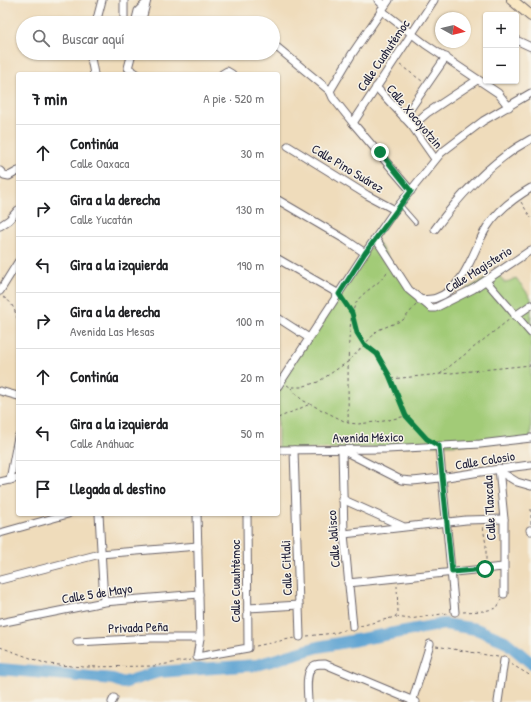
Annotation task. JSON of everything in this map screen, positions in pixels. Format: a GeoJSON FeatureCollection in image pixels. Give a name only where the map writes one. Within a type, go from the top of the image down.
{"type":"FeatureCollection","features":[{"type":"Feature","properties":{"kind":"main road"},"geometry":{"type":"LineString","coordinates":[[512,0],[531,16]]}},
{"type":"Feature","properties":{"kind":"street"},"geometry":{"type":"LineString","coordinates":[[98,16],[102,0]]}},
{"type":"Feature","properties":{"kind":"street"},"geometry":{"type":"LineString","coordinates":[[124,0],[124,16]]}},
{"type":"Feature","properties":{"kind":"street"},"geometry":{"type":"LineString","coordinates":[[378,0],[413,33],[477,80],[498,93],[509,107]]}},
{"type":"Feature","properties":{"kind":"street"},"geometry":{"type":"LineString","coordinates":[[137,16],[138,11],[145,2]]}},
{"type":"Feature","properties":{"kind":"street"},"geometry":{"type":"LineString","coordinates":[[142,16],[145,2]]}},
{"type":"Feature","properties":{"kind":"street","name":"Calle Cuahutémoc"},"geometry":{"type":"LineString","coordinates":[[353,123],[413,33],[430,2]]}},
{"type":"Feature","properties":{"kind":"street"},"geometry":{"type":"LineString","coordinates":[[331,93],[352,54],[385,5]]}},
{"type":"Feature","properties":{"kind":"street"},"geometry":{"type":"LineString","coordinates":[[519,41],[531,47]]}},
{"type":"Feature","properties":{"kind":"street"},"geometry":{"type":"LineString","coordinates":[[280,50],[331,93],[353,123],[411,191]]}},
{"type":"Feature","properties":{"kind":"street"},"geometry":{"type":"LineString","coordinates":[[404,118],[446,57]]}},
{"type":"Feature","properties":{"kind":"street"},"geometry":{"type":"LineString","coordinates":[[91,60],[94,72]]}},
{"type":"Feature","properties":{"kind":"street"},"geometry":{"type":"LineString","coordinates":[[130,60],[128,68],[134,72]]}},
{"type":"Feature","properties":{"kind":"street"},"geometry":{"type":"LineString","coordinates":[[412,126],[427,113],[477,80]]}},
{"type":"Feature","properties":{"kind":"street","name":"Calle Xocoyotzin"},"geometry":{"type":"LineString","coordinates":[[376,87],[412,126],[436,159]]}},
{"type":"Feature","properties":{"kind":"street"},"geometry":{"type":"LineString","coordinates":[[280,381],[365,253],[441,153],[483,121],[531,93]]}},
{"type":"Feature","properties":{"kind":"street"},"geometry":{"type":"LineString","coordinates":[[435,229],[478,180],[504,156],[531,139]]}},
{"type":"Feature","properties":{"kind":"street","name":"Calle Pino Suárez"},"geometry":{"type":"LineString","coordinates":[[288,146],[367,195],[398,208]]}},
{"type":"Feature","properties":{"kind":"street"},"geometry":{"type":"LineString","coordinates":[[0,171],[4,175],[9,176],[16,172]]}},
{"type":"Feature","properties":{"kind":"street"},"geometry":{"type":"LineString","coordinates":[[420,300],[436,298],[450,289],[463,275],[487,227],[500,211],[517,196],[531,188]]}},
{"type":"Feature","properties":{"kind":"street"},"geometry":{"type":"LineString","coordinates":[[280,201],[336,233],[365,253]]}},
{"type":"Feature","properties":{"kind":"street"},"geometry":{"type":"LineString","coordinates":[[0,226],[9,220],[16,212]]}},
{"type":"Feature","properties":{"kind":"street","name":"Calle Magisterio"},"geometry":{"type":"LineString","coordinates":[[376,239],[409,290],[431,308],[435,308],[473,289],[531,250]]}},
{"type":"Feature","properties":{"kind":"street"},"geometry":{"type":"LineString","coordinates":[[280,260],[339,294]]}},
{"type":"Feature","properties":{"kind":"street"},"geometry":{"type":"LineString","coordinates":[[0,291],[16,265]]}},
{"type":"Feature","properties":{"kind":"street"},"geometry":{"type":"LineString","coordinates":[[486,281],[531,333]]}},
{"type":"Feature","properties":{"kind":"street"},"geometry":{"type":"LineString","coordinates":[[515,316],[531,305]]}},
{"type":"Feature","properties":{"kind":"street"},"geometry":{"type":"LineString","coordinates":[[280,319],[309,338]]}},
{"type":"Feature","properties":{"kind":"street"},"geometry":{"type":"LineString","coordinates":[[0,391],[16,395]]}},
{"type":"Feature","properties":{"kind":"street","name":"Avenida México"},"geometry":{"type":"LineString","coordinates":[[280,450],[342,450],[439,446],[531,438]]}},
{"type":"Feature","properties":{"kind":"street"},"geometry":{"type":"LineString","coordinates":[[439,446],[455,612]]}},
{"type":"Feature","properties":{"kind":"street"},"geometry":{"type":"LineString","coordinates":[[10,480],[16,448]]}},
{"type":"Feature","properties":{"kind":"street","name":"Calle Citlali"},"geometry":{"type":"LineString","coordinates":[[294,450],[300,637]]}},
{"type":"Feature","properties":{"kind":"street","name":"Calle Colosio"},"geometry":{"type":"LineString","coordinates":[[342,450],[401,480],[412,482],[442,479],[531,465]]}},
{"type":"Feature","properties":{"kind":"street","name":"Calle Jalisco"},"geometry":{"type":"LineString","coordinates":[[342,450],[344,534],[353,627]]}},
{"type":"Feature","properties":{"kind":"street"},"geometry":{"type":"LineString","coordinates":[[499,469],[516,482],[531,486]]}},
{"type":"Feature","properties":{"kind":"street","name":"Calle Tlaxcala"},"geometry":{"type":"LineString","coordinates":[[499,469],[504,519],[504,594]]}},
{"type":"Feature","properties":{"kind":"street"},"geometry":{"type":"LineString","coordinates":[[0,482],[16,478]]}},
{"type":"Feature","properties":{"kind":"street"},"geometry":{"type":"LineString","coordinates":[[342,499],[404,527]]}},
{"type":"Feature","properties":{"kind":"street"},"geometry":{"type":"LineString","coordinates":[[0,533],[61,516]]}},
{"type":"Feature","properties":{"kind":"street"},"geometry":{"type":"LineString","coordinates":[[99,516],[100,554],[104,602]]}},
{"type":"Feature","properties":{"kind":"street"},"geometry":{"type":"LineString","coordinates":[[197,516],[200,638],[197,657],[248,648]]}},
{"type":"Feature","properties":{"kind":"street","name":"Calle Cuauhtémoc"},"geometry":{"type":"LineString","coordinates":[[247,516],[248,648]]}},
{"type":"Feature","properties":{"kind":"street"},"geometry":{"type":"LineString","coordinates":[[344,534],[447,521],[482,518],[504,519]]}},
{"type":"Feature","properties":{"kind":"street"},"geometry":{"type":"LineString","coordinates":[[0,580],[100,554],[198,546]]}},
{"type":"Feature","properties":{"kind":"street"},"geometry":{"type":"LineString","coordinates":[[348,583],[503,567]]}},
{"type":"Feature","properties":{"kind":"street","name":"Calle 5 de Mayo"},"geometry":{"type":"LineString","coordinates":[[0,623],[104,602],[199,594]]}},
{"type":"Feature","properties":{"kind":"street"},"geometry":{"type":"LineString","coordinates":[[248,608],[299,605]]}},
{"type":"Feature","properties":{"kind":"street","name":"Privada Peña"},"geometry":{"type":"LineString","coordinates":[[77,642],[151,638],[200,638]]}},
{"type":"Feature","properties":{"kind":"street"},"geometry":{"type":"LineString","coordinates":[[308,702],[308,677],[311,668],[315,665],[325,664],[413,701],[430,644]]}},
{"type":"Feature","properties":{"kind":"street"},"geometry":{"type":"LineString","coordinates":[[498,702],[504,660]]}},
{"type":"Feature","properties":{"kind":"lane"},"geometry":{"type":"LineString","coordinates":[[398,208],[415,222]]}},
{"type":"Feature","properties":{"kind":"path"},"geometry":{"type":"LineString","coordinates":[[393,61],[426,84]]}},
{"type":"Feature","properties":{"kind":"path"},"geometry":{"type":"LineString","coordinates":[[517,196],[531,218]]}},
{"type":"Feature","properties":{"kind":"path"},"geometry":{"type":"LineString","coordinates":[[348,423],[349,361],[352,313],[356,302],[386,274],[392,262]]}},
{"type":"Feature","properties":{"kind":"path"},"geometry":{"type":"LineString","coordinates":[[339,294],[352,313],[357,333],[364,344],[377,354],[406,416],[427,439],[439,446]]}},
{"type":"Feature","properties":{"kind":"path"},"geometry":{"type":"LineString","coordinates":[[0,297],[9,301],[16,315]]}},
{"type":"Feature","properties":{"kind":"path"},"geometry":{"type":"LineString","coordinates":[[290,387],[301,387],[318,382],[349,361],[378,330],[403,320],[420,300]]}},
{"type":"Feature","properties":{"kind":"path"},"geometry":{"type":"LineString","coordinates":[[439,374],[515,316]]}},
{"type":"Feature","properties":{"kind":"path"},"geometry":{"type":"LineString","coordinates":[[390,379],[531,365]]}},
{"type":"Feature","properties":{"kind":"path"},"geometry":{"type":"LineString","coordinates":[[280,382],[290,387],[302,400],[348,423],[358,424],[384,421],[406,416]]}},
{"type":"Feature","properties":{"kind":"path"},"geometry":{"type":"LineString","coordinates":[[280,417],[311,404]]}},
{"type":"Feature","properties":{"kind":"path"},"geometry":{"type":"LineString","coordinates":[[531,506],[531,531]]}},
{"type":"Feature","properties":{"kind":"path"},"geometry":{"type":"LineString","coordinates":[[482,518],[486,545],[485,569]]}},
{"type":"Feature","properties":{"kind":"path"},"geometry":{"type":"LineString","coordinates":[[396,578],[398,612]]}},
{"type":"Feature","properties":{"kind":"path"},"geometry":{"type":"LineString","coordinates":[[248,648],[274,641],[300,637]]}},
{"type":"Feature","properties":{"kind":"path"},"geometry":{"type":"LineString","coordinates":[[430,644],[476,653],[493,654],[531,676]]}},
{"type":"Feature","properties":{"kind":"path"},"geometry":{"type":"LineString","coordinates":[[0,647],[47,664],[84,667],[154,666],[190,660],[197,657]]}},
{"type":"Feature","properties":{"kind":"green space"},"geometry":{"type":"Polygon","coordinates":[[[376,239],[409,290],[431,308],[497,273],[505,283],[516,278],[531,298],[531,438],[480,444],[280,450],[280,383],[376,239]]]}},
{"type":"Feature","properties":{"kind":"waterway"},"geometry":{"type":"LineString","coordinates":[[0,669],[113,679],[123,683],[158,672],[257,665],[318,647],[444,624],[476,629],[505,641],[531,663]]}},
{"type":"Feature","properties":{"kind":"route"},"geometry":{"type":"LineString","coordinates":[[380,152],[411,191],[365,253],[339,294],[352,313],[357,333],[364,344],[377,354],[389,375],[406,416],[427,439],[439,446],[452,572],[485,569]]}}]}
